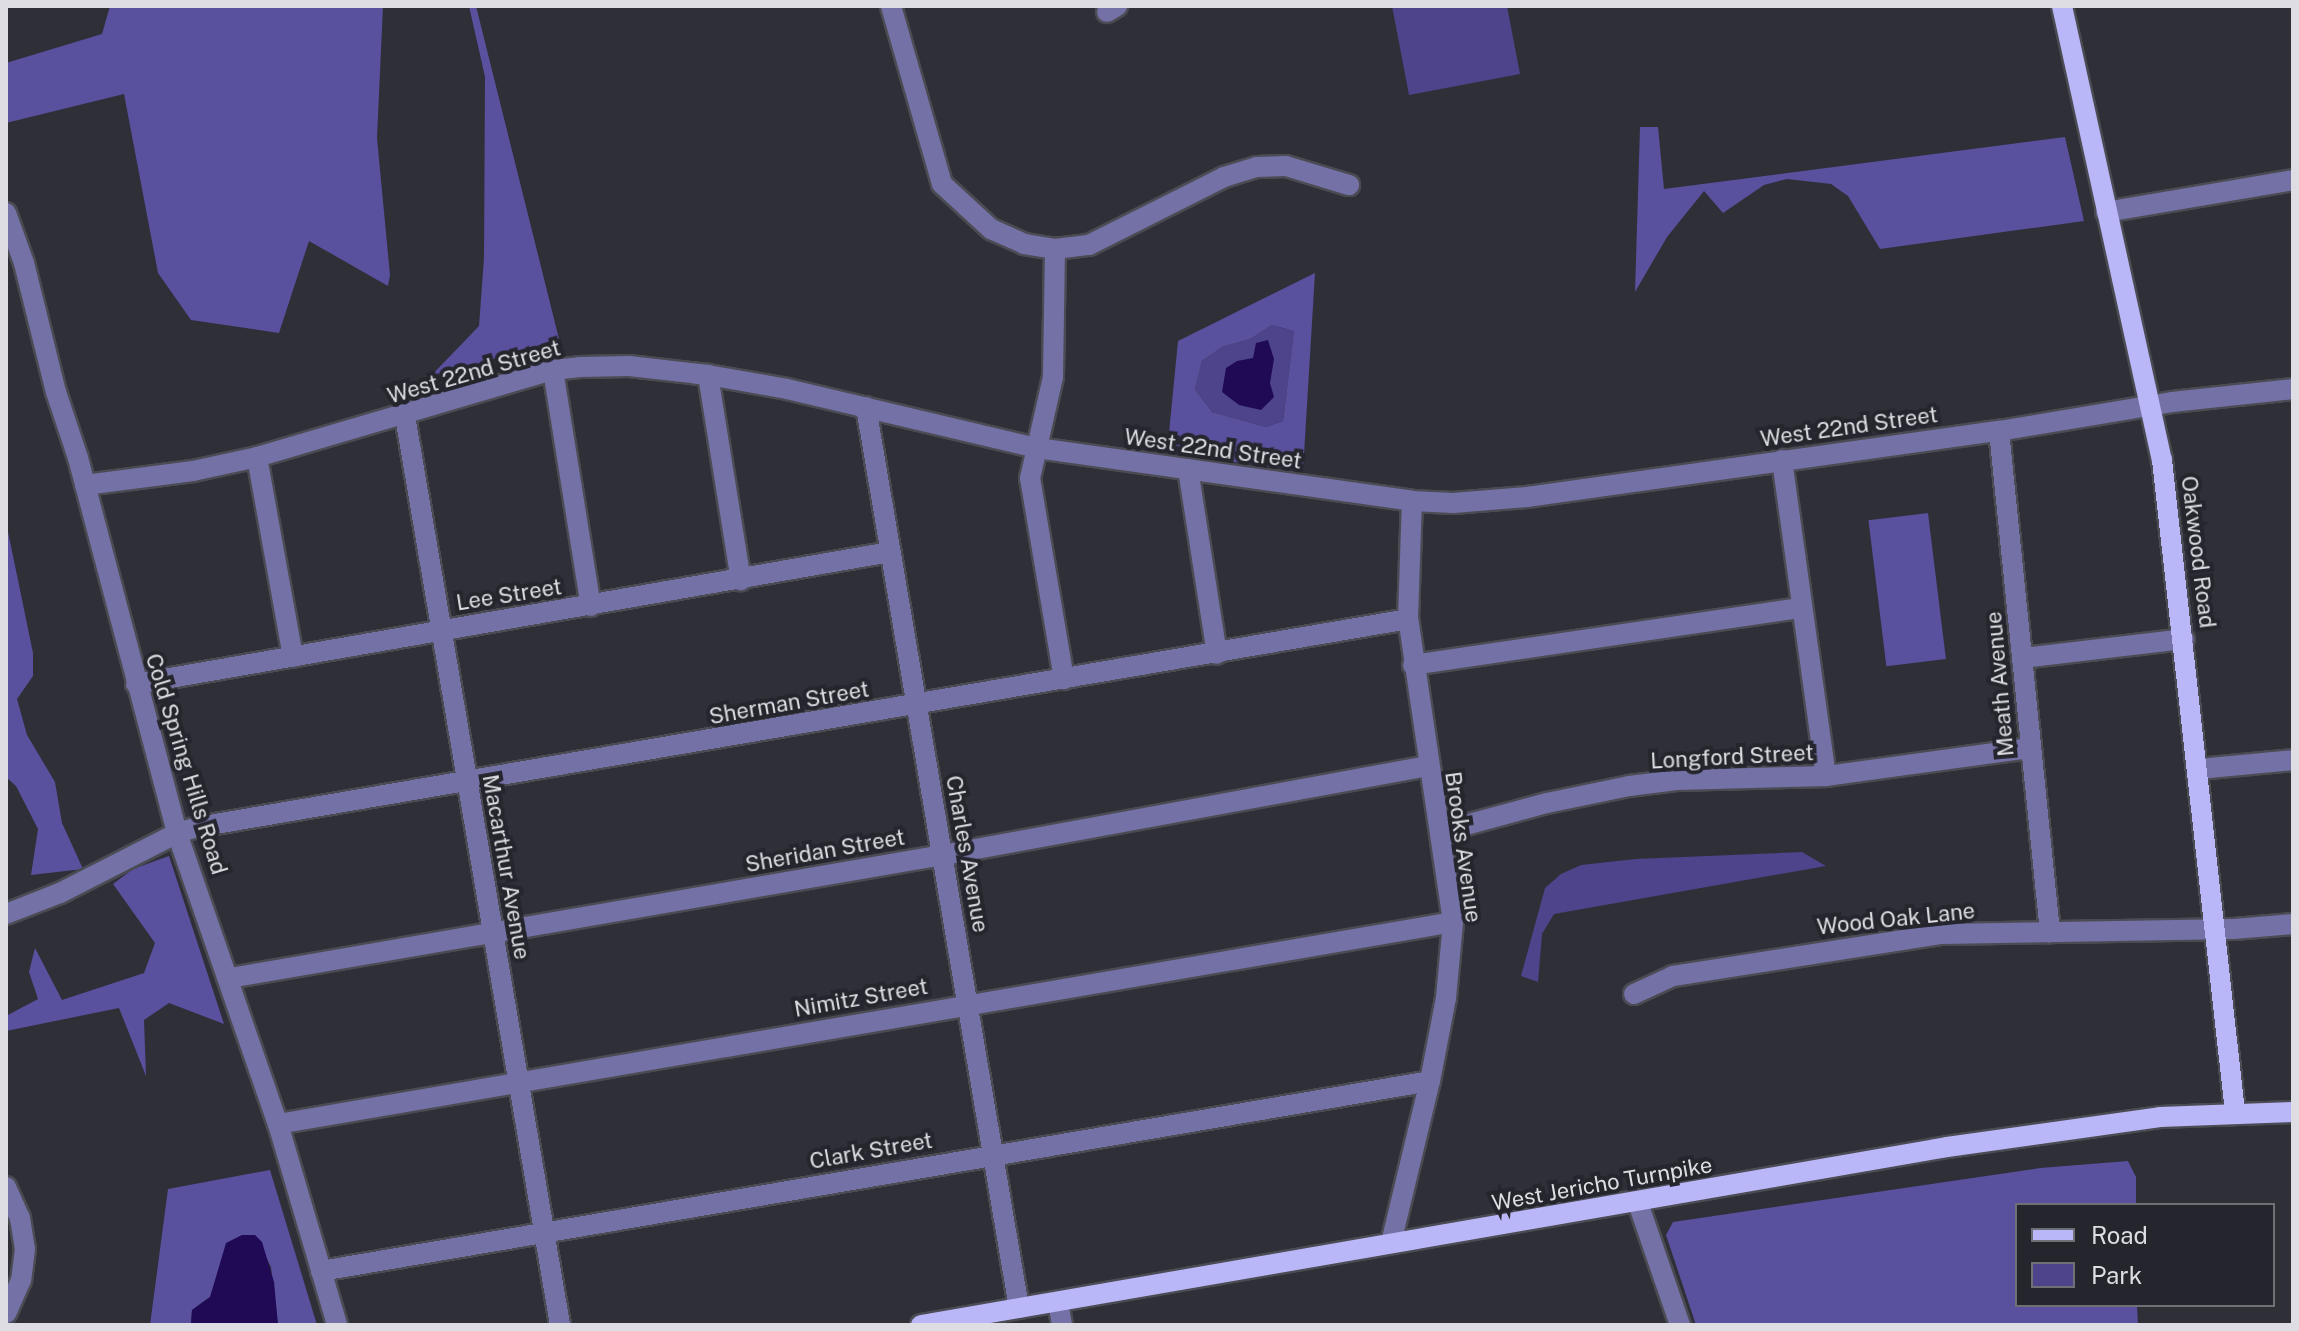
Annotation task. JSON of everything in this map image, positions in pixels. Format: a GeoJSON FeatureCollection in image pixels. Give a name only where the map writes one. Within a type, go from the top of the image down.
{"type":"FeatureCollection","features":[{"type":"Feature","properties":{"kind":"main road","name":"Oakwood Road"},"geometry":{"type":"LineString","coordinates":[[2062,6],[2151,404],[2166,485],[2235,1112]]}},
{"type":"Feature","properties":{"kind":"main road","name":"West Jericho Turnpike"},"geometry":{"type":"LineString","coordinates":[[921,1325],[1993,1140],[2160,1117],[2293,1112]]}},
{"type":"Feature","properties":{"kind":"street"},"geometry":{"type":"LineString","coordinates":[[891,6],[942,184],[991,229],[1024,244],[1055,249],[1101,240],[1224,177],[1257,167],[1286,166],[1349,185]]}},
{"type":"Feature","properties":{"kind":"street"},"geometry":{"type":"LineString","coordinates":[[2106,212],[2293,180]]}},
{"type":"Feature","properties":{"kind":"street","name":"Cold Spring Hills Road"},"geometry":{"type":"LineString","coordinates":[[6,213],[24,263],[56,392],[85,485],[177,833],[230,978],[278,1124],[337,1325]]}},
{"type":"Feature","properties":{"kind":"street"},"geometry":{"type":"LineString","coordinates":[[1055,249],[1053,377],[1030,478],[1064,679]]}},
{"type":"Feature","properties":{"kind":"street","name":"West 22nd Street"},"geometry":{"type":"LineString","coordinates":[[85,485],[257,457],[553,370],[629,366],[708,375],[866,407],[1037,448],[1412,501],[1484,502],[1999,431],[2151,404],[2293,389]]}},
{"type":"Feature","properties":{"kind":"street"},"geometry":{"type":"LineString","coordinates":[[553,370],[591,606]]}},
{"type":"Feature","properties":{"kind":"street"},"geometry":{"type":"LineString","coordinates":[[708,375],[741,580]]}},
{"type":"Feature","properties":{"kind":"street","name":"Charles Avenue"},"geometry":{"type":"LineString","coordinates":[[866,407],[1019,1308]]}},
{"type":"Feature","properties":{"kind":"street","name":"Macarthur Avenue"},"geometry":{"type":"LineString","coordinates":[[405,416],[560,1325]]}},
{"type":"Feature","properties":{"kind":"street","name":"Meath Avenue"},"geometry":{"type":"LineString","coordinates":[[1999,431],[2050,932]]}},
{"type":"Feature","properties":{"kind":"street"},"geometry":{"type":"LineString","coordinates":[[257,457],[293,657]]}},
{"type":"Feature","properties":{"kind":"street"},"geometry":{"type":"LineString","coordinates":[[1782,460],[1826,776]]}},
{"type":"Feature","properties":{"kind":"street"},"geometry":{"type":"LineString","coordinates":[[1188,469],[1217,654]]}},
{"type":"Feature","properties":{"kind":"street","name":"Brooks Avenue"},"geometry":{"type":"LineString","coordinates":[[1391,1243],[1430,1081],[1446,998],[1453,922],[1427,766],[1408,619],[1412,501]]}},
{"type":"Feature","properties":{"kind":"street","name":"Lee Street"},"geometry":{"type":"LineString","coordinates":[[136,684],[890,552]]}},
{"type":"Feature","properties":{"kind":"street"},"geometry":{"type":"LineString","coordinates":[[1413,665],[1801,608]]}},
{"type":"Feature","properties":{"kind":"street","name":"Sherman Street"},"geometry":{"type":"LineString","coordinates":[[6,914],[104,873],[177,833],[1408,619]]}},
{"type":"Feature","properties":{"kind":"street"},"geometry":{"type":"LineString","coordinates":[[2023,658],[2184,639]]}},
{"type":"Feature","properties":{"kind":"street","name":"Longford Street"},"geometry":{"type":"LineString","coordinates":[[1440,832],[1547,803],[1629,786],[1677,780],[1826,776],[2030,748]]}},
{"type":"Feature","properties":{"kind":"street"},"geometry":{"type":"LineString","coordinates":[[2198,769],[2293,760]]}},
{"type":"Feature","properties":{"kind":"street","name":"Sheridan Street"},"geometry":{"type":"LineString","coordinates":[[230,978],[943,855],[1427,766]]}},
{"type":"Feature","properties":{"kind":"street","name":"Nimitz Street"},"geometry":{"type":"LineString","coordinates":[[278,1124],[1453,922]]}},
{"type":"Feature","properties":{"kind":"street","name":"Wood Oak Lane"},"geometry":{"type":"LineString","coordinates":[[1634,994],[1673,976],[1883,940],[1942,934],[2293,924]]}},
{"type":"Feature","properties":{"kind":"street","name":"Clark Street"},"geometry":{"type":"LineString","coordinates":[[321,1271],[546,1230],[1430,1081]]}},
{"type":"Feature","properties":{"kind":"street"},"geometry":{"type":"LineString","coordinates":[[6,1187],[20,1218],[25,1249],[21,1280],[6,1313]]}},
{"type":"Feature","properties":{"kind":"street"},"geometry":{"type":"LineString","coordinates":[[1638,1203],[1680,1325]]}},
{"type":"Feature","properties":{"kind":"street"},"geometry":{"type":"LineString","coordinates":[[1058,1302],[1062,1325]]}},
{"type":"Feature","properties":{"kind":"green space"},"geometry":{"type":"Polygon","coordinates":[[[1392,6],[1507,6],[1520,74],[1409,95],[1392,6]]]}},
{"type":"Feature","properties":{"kind":"green space"},"geometry":{"type":"Polygon","coordinates":[[[1272,325],[1294,331],[1283,421],[1266,427],[1212,412],[1195,389],[1202,361],[1222,347],[1250,339],[1272,325]]]}},
{"type":"Feature","properties":{"kind":"green space"},"geometry":{"type":"Polygon","coordinates":[[[1802,852],[1826,866],[1554,914],[1542,934],[1538,982],[1521,976],[1545,888],[1561,874],[1581,865],[1636,859],[1802,852]]]}},
{"type":"Feature","properties":{"kind":"shaded area"},"geometry":{"type":"Polygon","coordinates":[[[110,6],[383,6],[377,138],[390,275],[388,286],[309,241],[279,333],[191,320],[158,273],[124,94],[6,123],[6,63],[102,34],[110,6]]]}},
{"type":"Feature","properties":{"kind":"shaded area"},"geometry":{"type":"Polygon","coordinates":[[[469,6],[476,6],[559,339],[428,379],[479,326],[484,258],[485,77],[469,6]]]}},
{"type":"Feature","properties":{"kind":"shaded area"},"geometry":{"type":"Polygon","coordinates":[[[1640,127],[1658,127],[1664,189],[2065,137],[2084,221],[1880,249],[1848,196],[1831,184],[1787,179],[1764,185],[1723,213],[1704,191],[1667,237],[1635,292],[1640,127]]]}},
{"type":"Feature","properties":{"kind":"shaded area"},"geometry":{"type":"Polygon","coordinates":[[[1315,273],[1303,471],[1167,453],[1178,341],[1315,273]],[[1272,325],[1250,339],[1222,347],[1202,361],[1195,389],[1212,412],[1266,427],[1283,421],[1294,331],[1272,325]]]}},
{"type":"Feature","properties":{"kind":"shaded area"},"geometry":{"type":"Polygon","coordinates":[[[1268,340],[1274,359],[1270,383],[1274,397],[1261,410],[1239,405],[1222,392],[1226,368],[1237,361],[1253,358],[1256,343],[1268,340]]]}},
{"type":"Feature","properties":{"kind":"shaded area"},"geometry":{"type":"Polygon","coordinates":[[[1928,513],[1946,659],[1886,666],[1868,520],[1928,513]]]}},
{"type":"Feature","properties":{"kind":"shaded area"},"geometry":{"type":"Polygon","coordinates":[[[6,522],[33,653],[33,676],[17,699],[27,735],[55,782],[62,823],[83,869],[31,875],[38,829],[16,786],[6,777],[6,522]]]}},
{"type":"Feature","properties":{"kind":"shaded area"},"geometry":{"type":"Polygon","coordinates":[[[169,856],[224,1024],[169,1003],[144,1020],[146,1076],[119,1008],[6,1031],[6,1016],[38,999],[29,972],[35,948],[62,1000],[144,973],[155,943],[113,884],[133,869],[169,856]]]}},
{"type":"Feature","properties":{"kind":"shaded area"},"geometry":{"type":"Polygon","coordinates":[[[2128,1161],[2136,1177],[2136,1203],[2015,1203],[2015,1307],[2137,1307],[2138,1325],[1696,1325],[1666,1235],[1673,1222],[2040,1168],[2128,1161]]]}},
{"type":"Feature","properties":{"kind":"shaded area"},"geometry":{"type":"Polygon","coordinates":[[[270,1170],[317,1325],[278,1325],[271,1267],[255,1235],[242,1235],[232,1241],[210,1297],[192,1310],[191,1325],[150,1325],[168,1189],[270,1170]]]}},
{"type":"Feature","properties":{"kind":"shaded area"},"geometry":{"type":"Polygon","coordinates":[[[242,1235],[255,1235],[262,1242],[274,1282],[278,1325],[191,1325],[192,1310],[210,1297],[226,1243],[242,1235]]]}}]}
